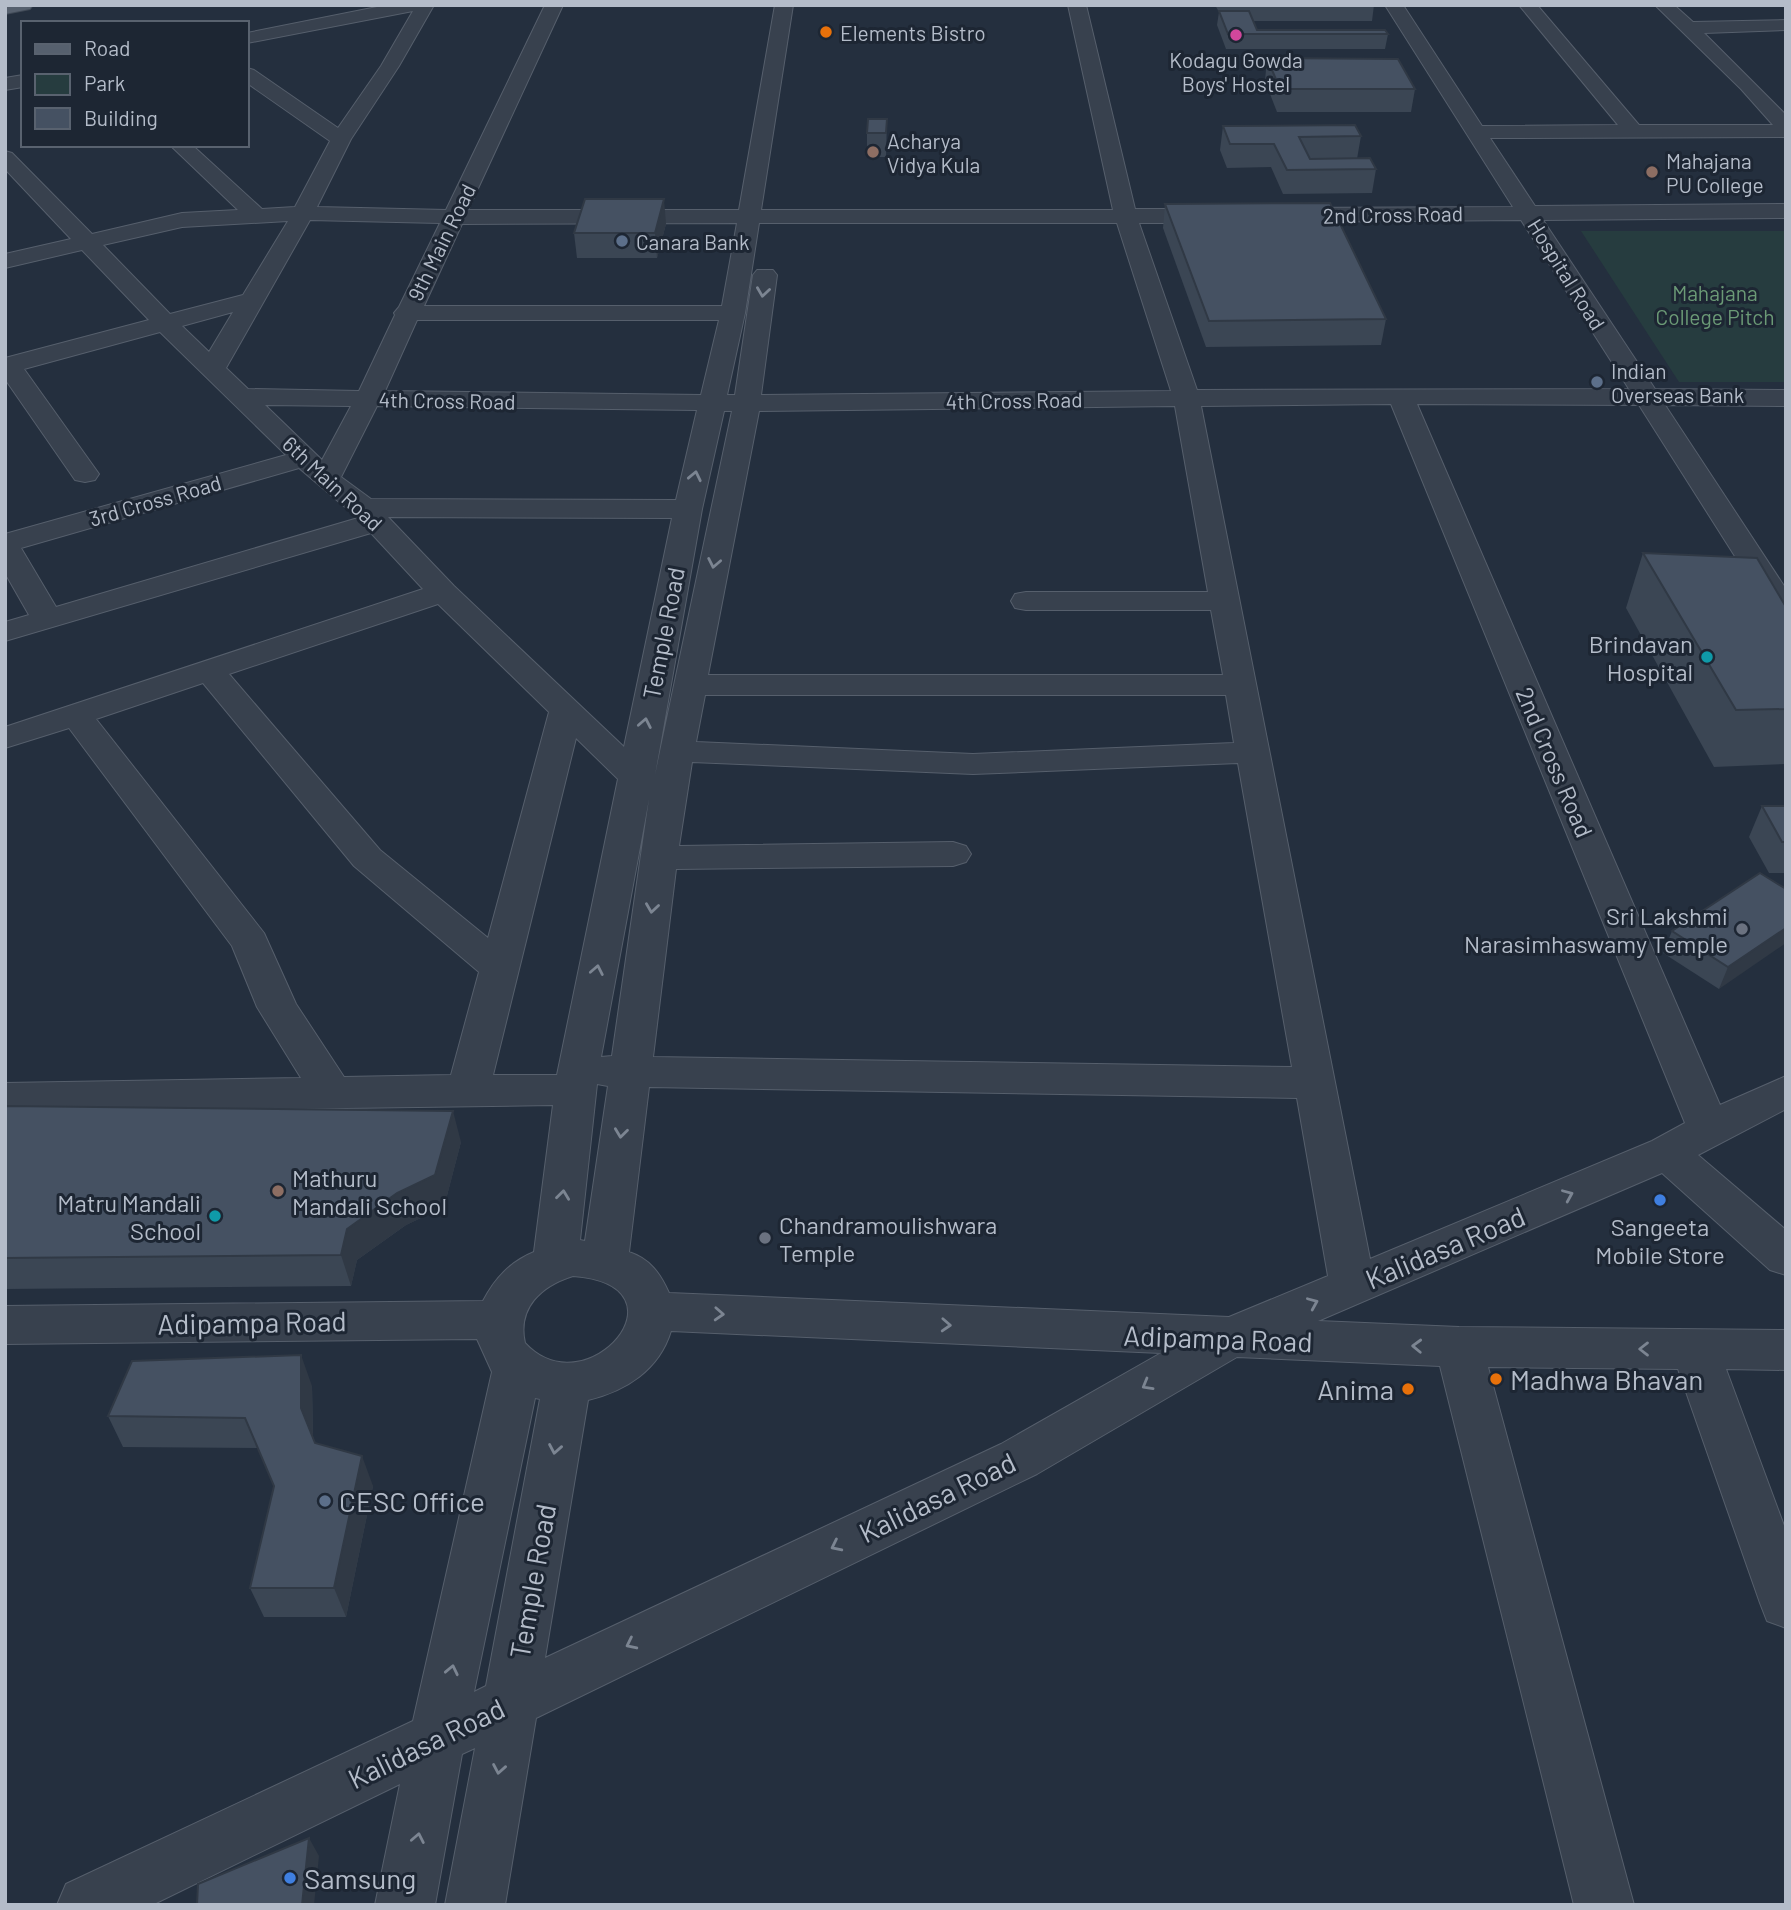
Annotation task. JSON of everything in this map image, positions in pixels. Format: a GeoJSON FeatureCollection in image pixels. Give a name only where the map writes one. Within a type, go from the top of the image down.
{"type":"FeatureCollection","features":[{"type":"Feature","properties":{"kind":"main road"},"geometry":{"type":"LineString","coordinates":[[5,9],[24,5]]}},
{"type":"Feature","properties":{"kind":"street"},"geometry":{"type":"LineString","coordinates":[[248,38],[415,5]]}},
{"type":"Feature","properties":{"kind":"street"},"geometry":{"type":"LineString","coordinates":[[212,369],[303,213],[341,139],[390,66],[425,5]]}},
{"type":"Feature","properties":{"kind":"street","name":"9th Main Road"},"geometry":{"type":"LineString","coordinates":[[326,479],[368,399],[406,313],[554,5]]}},
{"type":"Feature","properties":{"kind":"street","name":"Temple Road"},"geometry":{"type":"LineString","coordinates":[[605,1261],[667,801],[747,403],[761,218],[784,5]]}},
{"type":"Feature","properties":{"kind":"street","name":"Temple Road"},"geometry":{"type":"LineString","coordinates":[[555,1263],[577,1079],[635,776],[711,402],[733,313],[761,218],[801,5]]}},
{"type":"Feature","properties":{"kind":"street"},"geometry":{"type":"LineString","coordinates":[[1077,5],[1126,217],[1187,399],[1353,1286]]}},
{"type":"Feature","properties":{"kind":"street","name":"Hospital Road"},"geometry":{"type":"LineString","coordinates":[[1394,5],[1786,613]]}},
{"type":"Feature","properties":{"kind":"street"},"geometry":{"type":"LineString","coordinates":[[1528,5],[1633,131]]}},
{"type":"Feature","properties":{"kind":"street"},"geometry":{"type":"LineString","coordinates":[[1664,5],[1748,85],[1786,129]]}},
{"type":"Feature","properties":{"kind":"street"},"geometry":{"type":"LineString","coordinates":[[1687,28],[1786,24]]}},
{"type":"Feature","properties":{"kind":"street"},"geometry":{"type":"LineString","coordinates":[[248,75],[341,139]]}},
{"type":"Feature","properties":{"kind":"street"},"geometry":{"type":"LineString","coordinates":[[1748,85],[1773,85]]}},
{"type":"Feature","properties":{"kind":"street"},"geometry":{"type":"LineString","coordinates":[[1475,132],[1786,129]]}},
{"type":"Feature","properties":{"kind":"street"},"geometry":{"type":"LineString","coordinates":[[182,147],[257,216]]}},
{"type":"Feature","properties":{"kind":"street","name":"6th Main Road"},"geometry":{"type":"LineString","coordinates":[[5,157],[212,369],[326,479],[370,515],[443,592],[635,776],[667,801]]}},
{"type":"Feature","properties":{"kind":"street","name":"2nd Cross Road"},"geometry":{"type":"LineString","coordinates":[[1265,215],[1786,211]]}},
{"type":"Feature","properties":{"kind":"street"},"geometry":{"type":"LineString","coordinates":[[5,261],[182,220],[303,213],[454,217],[761,218],[1238,216]]}},
{"type":"Feature","properties":{"kind":"street"},"geometry":{"type":"LineString","coordinates":[[85,474],[10,359],[251,300]]}},
{"type":"Feature","properties":{"kind":"street"},"geometry":{"type":"LineString","coordinates":[[406,313],[733,313]]}},
{"type":"Feature","properties":{"kind":"street","name":"2nd Cross Road"},"geometry":{"type":"LineString","coordinates":[[1401,396],[1709,1129]]}},
{"type":"Feature","properties":{"kind":"street","name":"4th Cross Road"},"geometry":{"type":"LineString","coordinates":[[242,397],[747,403],[1401,396],[1786,398]]}},
{"type":"Feature","properties":{"kind":"street","name":"3rd Cross Road"},"geometry":{"type":"LineString","coordinates":[[5,545],[305,458]]}},
{"type":"Feature","properties":{"kind":"street"},"geometry":{"type":"LineString","coordinates":[[5,632],[370,515],[688,509]]}},
{"type":"Feature","properties":{"kind":"street"},"geometry":{"type":"LineString","coordinates":[[5,545],[47,619]]}},
{"type":"Feature","properties":{"kind":"street"},"geometry":{"type":"LineString","coordinates":[[5,738],[443,592]]}},
{"type":"Feature","properties":{"kind":"street"},"geometry":{"type":"LineString","coordinates":[[1026,601],[1224,601]]}},
{"type":"Feature","properties":{"kind":"street"},"geometry":{"type":"LineString","coordinates":[[209,670],[367,858],[500,969]]}},
{"type":"Feature","properties":{"kind":"street"},"geometry":{"type":"LineString","coordinates":[[690,685],[1240,685]]}},
{"type":"Feature","properties":{"kind":"street"},"geometry":{"type":"LineString","coordinates":[[468,1090],[566,710]]}},
{"type":"Feature","properties":{"kind":"street"},"geometry":{"type":"LineString","coordinates":[[76,715],[250,942],[277,1007],[332,1092]]}},
{"type":"Feature","properties":{"kind":"street"},"geometry":{"type":"LineString","coordinates":[[677,751],[973,764],[1252,752]]}},
{"type":"Feature","properties":{"kind":"street"},"geometry":{"type":"LineString","coordinates":[[659,858],[954,854]]}},
{"type":"Feature","properties":{"kind":"street"},"geometry":{"type":"LineString","coordinates":[[5,1098],[468,1090],[629,1072],[1314,1083]]}},
{"type":"Feature","properties":{"kind":"street","name":"Kalidasa Road"},"geometry":{"type":"LineString","coordinates":[[87,1905],[1019,1459],[1227,1339],[1667,1153],[1786,1091]]}},
{"type":"Feature","properties":{"kind":"street"},"geometry":{"type":"LineString","coordinates":[[1667,1153],[1786,1257]]}},
{"type":"Feature","properties":{"kind":"street"},"geometry":{"type":"LineString","coordinates":[[573,1258],[621,1265],[638,1279],[649,1297],[651,1311],[645,1339],[630,1358],[609,1373],[585,1381],[536,1379],[517,1368],[503,1352],[498,1333],[499,1320],[500,1312],[510,1294],[526,1278],[555,1263],[573,1258]]}},
{"type":"Feature","properties":{"kind":"street","name":"Adipampa Road"},"geometry":{"type":"LineString","coordinates":[[651,1311],[1227,1339],[1459,1347],[1786,1350]]}},
{"type":"Feature","properties":{"kind":"street","name":"Adipampa Road"},"geometry":{"type":"LineString","coordinates":[[5,1325],[499,1320]]}},
{"type":"Feature","properties":{"kind":"street"},"geometry":{"type":"LineString","coordinates":[[1459,1347],[1604,1905]]}},
{"type":"Feature","properties":{"kind":"street"},"geometry":{"type":"LineString","coordinates":[[1695,1349],[1786,1603]]}},
{"type":"Feature","properties":{"kind":"street"},"geometry":{"type":"LineString","coordinates":[[405,1905],[437,1737],[517,1368]]}},
{"type":"Feature","properties":{"kind":"street","name":"Temple Road"},"geometry":{"type":"LineString","coordinates":[[475,1905],[567,1382]]}},
{"type":"Feature","properties":{"kind":"green space","name":"Mahajana College Pitch"},"geometry":{"type":"Polygon","coordinates":[[[1581,231],[1786,231],[1786,382],[1679,382],[1581,231]]]}},
{"type":"Feature","properties":{"kind":"building"},"geometry":{"type":"Polygon","coordinates":[[[1219,11],[1249,11],[1257,30],[1385,30],[1388,34],[1228,34],[1219,11]]]}},
{"type":"Feature","properties":{"kind":"building"},"geometry":{"type":"Polygon","coordinates":[[[1267,58],[1398,59],[1415,89],[1280,89],[1267,58]]]}},
{"type":"Feature","properties":{"kind":"building"},"geometry":{"type":"Polygon","coordinates":[[[868,119],[887,119],[886,133],[867,133],[868,119]]]}},
{"type":"Feature","properties":{"kind":"building"},"geometry":{"type":"Polygon","coordinates":[[[1355,125],[1361,136],[1299,137],[1310,159],[1370,158],[1376,169],[1287,170],[1274,144],[1230,144],[1223,126],[1355,125]]]}},
{"type":"Feature","properties":{"kind":"building"},"geometry":{"type":"Polygon","coordinates":[[[585,199],[664,199],[655,233],[574,233],[585,199]]]}},
{"type":"Feature","properties":{"kind":"building"},"geometry":{"type":"Polygon","coordinates":[[[1330,203],[1386,319],[1209,321],[1165,204],[1330,203]]]}},
{"type":"Feature","properties":{"kind":"building"},"geometry":{"type":"Polygon","coordinates":[[[1643,553],[1757,558],[1786,607],[1786,709],[1736,710],[1643,553]]]}},
{"type":"Feature","properties":{"kind":"building"},"geometry":{"type":"Polygon","coordinates":[[[1762,806],[1786,806],[1786,842],[1782,842],[1762,806]]]}},
{"type":"Feature","properties":{"kind":"building","name":"Sri Lakshmi Narasimhaswamy Temple"},"geometry":{"type":"Polygon","coordinates":[[[1760,873],[1786,889],[1786,928],[1728,967],[1672,931],[1760,873]]]}},
{"type":"Feature","properties":{"kind":"building","name":"Matru Mandali School"},"geometry":{"type":"Polygon","coordinates":[[[5,1106],[453,1111],[435,1175],[397,1193],[347,1229],[341,1255],[5,1258],[5,1106]]]}},
{"type":"Feature","properties":{"kind":"building","name":"CESC Office"},"geometry":{"type":"Polygon","coordinates":[[[301,1355],[301,1408],[315,1443],[362,1456],[334,1588],[250,1588],[274,1486],[245,1418],[108,1416],[132,1361],[301,1355]]]}},
{"type":"Feature","properties":{"kind":"building"},"geometry":{"type":"Polygon","coordinates":[[[309,1838],[302,1905],[197,1905],[198,1884],[309,1838]]]}},
{"type":"Feature","properties":{"kind":"place","name":"Elements Bistro"},"geometry":{"type":"Point","coordinates":[826,32]}},
{"type":"Feature","properties":{"kind":"place","name":"Kodagu Gowda Boys' Hostel"},"geometry":{"type":"Point","coordinates":[1236,35]}},
{"type":"Feature","properties":{"kind":"place","name":"Acharya Vidya Kula"},"geometry":{"type":"Point","coordinates":[873,152]}},
{"type":"Feature","properties":{"kind":"place","name":"Mahajana PU College"},"geometry":{"type":"Point","coordinates":[1652,172]}},
{"type":"Feature","properties":{"kind":"place","name":"Canara Bank"},"geometry":{"type":"Point","coordinates":[622,241]}},
{"type":"Feature","properties":{"kind":"place","name":"Indian Overseas Bank"},"geometry":{"type":"Point","coordinates":[1597,382]}},
{"type":"Feature","properties":{"kind":"place","name":"Brindavan Hospital"},"geometry":{"type":"Point","coordinates":[1707,657]}},
{"type":"Feature","properties":{"kind":"place","name":"Sri Lakshmi Narasimhaswamy Temple"},"geometry":{"type":"Point","coordinates":[1742,929]}},
{"type":"Feature","properties":{"kind":"place","name":"Mathuru Mandali School"},"geometry":{"type":"Point","coordinates":[278,1191]}},
{"type":"Feature","properties":{"kind":"place","name":"Sangeeta Mobile Store"},"geometry":{"type":"Point","coordinates":[1660,1200]}},
{"type":"Feature","properties":{"kind":"place","name":"Matru Mandali School"},"geometry":{"type":"Point","coordinates":[215,1216]}},
{"type":"Feature","properties":{"kind":"place","name":"Chandramoulishwara Temple"},"geometry":{"type":"Point","coordinates":[765,1238]}},
{"type":"Feature","properties":{"kind":"place","name":"Madhwa Bhavan"},"geometry":{"type":"Point","coordinates":[1496,1379]}},
{"type":"Feature","properties":{"kind":"place","name":"Anima"},"geometry":{"type":"Point","coordinates":[1408,1389]}},
{"type":"Feature","properties":{"kind":"place","name":"CESC Office"},"geometry":{"type":"Point","coordinates":[325,1501]}},
{"type":"Feature","properties":{"kind":"place","name":"Samsung"},"geometry":{"type":"Point","coordinates":[290,1878]}}]}
